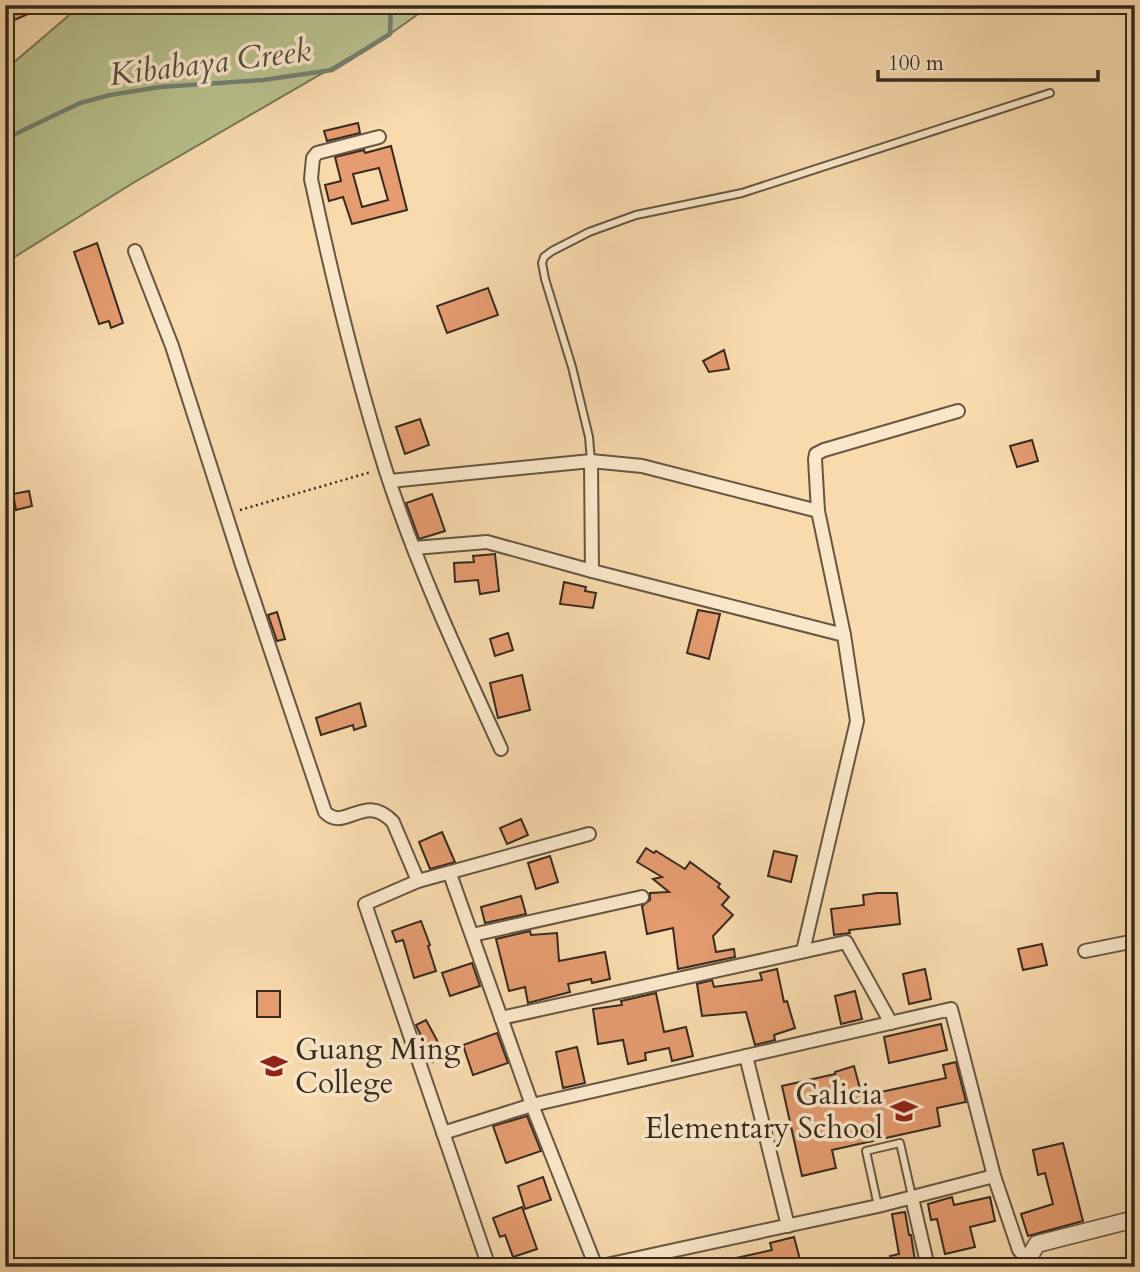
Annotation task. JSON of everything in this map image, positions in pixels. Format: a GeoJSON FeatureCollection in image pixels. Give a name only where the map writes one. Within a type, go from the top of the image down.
{"type":"FeatureCollection","features":[{"type":"Feature","properties":{"kind":"street"},"geometry":{"type":"LineString","coordinates":[[379,137],[317,153],[313,158],[311,179],[341,315],[387,475],[458,654],[501,749]]}},
{"type":"Feature","properties":{"kind":"street"},"geometry":{"type":"LineString","coordinates":[[135,251],[172,346],[325,812],[335,819],[365,810],[377,810],[387,816],[393,822],[418,881]]}},
{"type":"Feature","properties":{"kind":"street"},"geometry":{"type":"LineString","coordinates":[[803,951],[857,722],[844,635],[818,511],[816,454],[901,426],[958,411]]}},
{"type":"Feature","properties":{"kind":"street"},"geometry":{"type":"LineString","coordinates":[[387,475],[591,461],[642,466],[818,511]]}},
{"type":"Feature","properties":{"kind":"street"},"geometry":{"type":"LineString","coordinates":[[591,461],[592,571]]}},
{"type":"Feature","properties":{"kind":"street"},"geometry":{"type":"LineString","coordinates":[[414,548],[487,542],[844,635]]}},
{"type":"Feature","properties":{"kind":"street"},"geometry":{"type":"LineString","coordinates":[[489,1267],[365,904],[418,881],[589,834]]}},
{"type":"Feature","properties":{"kind":"street"},"geometry":{"type":"LineString","coordinates":[[450,874],[532,1105],[597,1267],[878,1206],[994,1176]]}},
{"type":"Feature","properties":{"kind":"street"},"geometry":{"type":"LineString","coordinates":[[472,935],[642,897]]}},
{"type":"Feature","properties":{"kind":"street"},"geometry":{"type":"LineString","coordinates":[[1084,951],[1135,941]]}},
{"type":"Feature","properties":{"kind":"street"},"geometry":{"type":"LineString","coordinates":[[501,1018],[846,942],[891,1023]]}},
{"type":"Feature","properties":{"kind":"street"},"geometry":{"type":"LineString","coordinates":[[443,1133],[532,1105],[951,1009],[994,1176],[1019,1250],[1027,1263]]}},
{"type":"Feature","properties":{"kind":"street"},"geometry":{"type":"LineString","coordinates":[[746,1056],[788,1226]]}},
{"type":"Feature","properties":{"kind":"street"},"geometry":{"type":"LineString","coordinates":[[912,1198],[928,1267]]}},
{"type":"Feature","properties":{"kind":"street"},"geometry":{"type":"LineString","coordinates":[[1027,1263],[1037,1244],[1135,1219]]}},
{"type":"Feature","properties":{"kind":"lane"},"geometry":{"type":"LineString","coordinates":[[591,461],[589,438],[572,366],[545,279],[542,263],[544,257],[589,232],[636,215],[742,193],[1050,93]]}},
{"type":"Feature","properties":{"kind":"lane"},"geometry":{"type":"LineString","coordinates":[[878,1206],[866,1151],[900,1143],[912,1198]]}},
{"type":"Feature","properties":{"kind":"path"},"geometry":{"type":"LineString","coordinates":[[226,513],[387,475]]}},
{"type":"Feature","properties":{"kind":"green space"},"geometry":{"type":"Polygon","coordinates":[[[81,5],[431,5],[390,34],[133,183],[5,263],[5,70],[81,5]]]}},
{"type":"Feature","properties":{"kind":"building"},"geometry":{"type":"Polygon","coordinates":[[[5,5],[49,5],[5,24],[5,5]]]}},
{"type":"Feature","properties":{"kind":"building"},"geometry":{"type":"Polygon","coordinates":[[[358,123],[360,133],[327,141],[324,131],[358,123]]]}},
{"type":"Feature","properties":{"kind":"building"},"geometry":{"type":"Polygon","coordinates":[[[391,146],[407,210],[352,224],[343,197],[329,201],[325,185],[341,181],[335,157],[364,150],[365,153],[391,146]],[[379,168],[353,174],[362,207],[388,200],[379,168]]]}},
{"type":"Feature","properties":{"kind":"building"},"geometry":{"type":"Polygon","coordinates":[[[97,243],[123,323],[111,328],[109,321],[99,324],[74,252],[97,243]]]}},
{"type":"Feature","properties":{"kind":"building"},"geometry":{"type":"Polygon","coordinates":[[[488,288],[498,315],[447,333],[437,306],[488,288]]]}},
{"type":"Feature","properties":{"kind":"building"},"geometry":{"type":"Polygon","coordinates":[[[724,350],[729,369],[709,372],[703,361],[724,350]]]}},
{"type":"Feature","properties":{"kind":"building"},"geometry":{"type":"Polygon","coordinates":[[[420,419],[429,445],[405,454],[396,427],[420,419]]]}},
{"type":"Feature","properties":{"kind":"building"},"geometry":{"type":"Polygon","coordinates":[[[1032,440],[1038,461],[1017,467],[1010,446],[1032,440]]]}},
{"type":"Feature","properties":{"kind":"building"},"geometry":{"type":"Polygon","coordinates":[[[29,491],[32,506],[16,510],[13,494],[29,491]]]}},
{"type":"Feature","properties":{"kind":"building"},"geometry":{"type":"Polygon","coordinates":[[[432,494],[445,531],[419,539],[406,503],[432,494]]]}},
{"type":"Feature","properties":{"kind":"building"},"geometry":{"type":"Polygon","coordinates":[[[495,554],[499,591],[480,594],[478,580],[455,582],[454,563],[474,562],[473,556],[495,554]]]}},
{"type":"Feature","properties":{"kind":"building"},"geometry":{"type":"Polygon","coordinates":[[[564,582],[586,587],[585,591],[596,593],[593,608],[560,604],[564,582]]]}},
{"type":"Feature","properties":{"kind":"building"},"geometry":{"type":"Polygon","coordinates":[[[698,610],[720,614],[709,659],[687,653],[698,610]]]}},
{"type":"Feature","properties":{"kind":"building"},"geometry":{"type":"Polygon","coordinates":[[[277,612],[285,639],[277,641],[268,615],[277,612]]]}},
{"type":"Feature","properties":{"kind":"building"},"geometry":{"type":"Polygon","coordinates":[[[508,633],[513,650],[495,656],[490,639],[508,633]]]}},
{"type":"Feature","properties":{"kind":"building"},"geometry":{"type":"Polygon","coordinates":[[[522,675],[530,710],[498,718],[490,683],[522,675]]]}},
{"type":"Feature","properties":{"kind":"building"},"geometry":{"type":"Polygon","coordinates":[[[360,703],[366,726],[354,730],[353,725],[321,735],[316,718],[360,703]]]}},
{"type":"Feature","properties":{"kind":"building"},"geometry":{"type":"Polygon","coordinates":[[[521,819],[528,835],[507,844],[500,828],[521,819]]]}},
{"type":"Feature","properties":{"kind":"building"},"geometry":{"type":"Polygon","coordinates":[[[442,832],[455,862],[430,869],[419,842],[442,832]]]}},
{"type":"Feature","properties":{"kind":"building"},"geometry":{"type":"Polygon","coordinates":[[[646,848],[685,869],[690,862],[720,884],[718,887],[729,897],[722,905],[733,915],[713,936],[716,952],[734,949],[735,957],[678,969],[673,928],[647,934],[642,906],[650,900],[650,893],[669,892],[653,879],[662,877],[637,862],[646,848]]]}},
{"type":"Feature","properties":{"kind":"building"},"geometry":{"type":"Polygon","coordinates":[[[774,851],[797,856],[791,882],[768,876],[774,851]]]}},
{"type":"Feature","properties":{"kind":"building"},"geometry":{"type":"Polygon","coordinates":[[[550,856],[558,882],[536,889],[528,863],[550,856]]]}},
{"type":"Feature","properties":{"kind":"building"},"geometry":{"type":"Polygon","coordinates":[[[897,893],[900,924],[849,930],[850,933],[834,935],[831,909],[864,905],[863,895],[897,893]]]}},
{"type":"Feature","properties":{"kind":"building"},"geometry":{"type":"Polygon","coordinates":[[[521,896],[526,914],[485,923],[481,907],[521,896]]]}},
{"type":"Feature","properties":{"kind":"building"},"geometry":{"type":"Polygon","coordinates":[[[421,921],[436,971],[414,978],[403,940],[396,942],[392,931],[421,921]]]}},
{"type":"Feature","properties":{"kind":"building"},"geometry":{"type":"Polygon","coordinates":[[[530,931],[531,935],[557,933],[559,961],[605,952],[610,979],[592,983],[591,979],[568,984],[570,992],[528,1003],[525,987],[509,991],[496,939],[530,931]]]}},
{"type":"Feature","properties":{"kind":"building"},"geometry":{"type":"Polygon","coordinates":[[[1042,944],[1047,965],[1023,970],[1018,949],[1042,944]]]}},
{"type":"Feature","properties":{"kind":"building"},"geometry":{"type":"Polygon","coordinates":[[[472,963],[480,986],[450,996],[442,973],[472,963]]]}},
{"type":"Feature","properties":{"kind":"building"},"geometry":{"type":"Polygon","coordinates":[[[777,969],[784,1002],[787,1001],[795,1028],[774,1035],[775,1040],[755,1045],[746,1012],[702,1016],[697,984],[712,980],[714,987],[762,980],[760,973],[777,969]]]}},
{"type":"Feature","properties":{"kind":"building"},"geometry":{"type":"Polygon","coordinates":[[[925,969],[931,999],[909,1004],[903,974],[925,969]]]}},
{"type":"Feature","properties":{"kind":"building"},"geometry":{"type":"Polygon","coordinates":[[[257,991],[280,991],[280,1017],[257,1017],[257,991]]]}},
{"type":"Feature","properties":{"kind":"building"},"geometry":{"type":"Polygon","coordinates":[[[855,991],[862,1019],[841,1024],[835,996],[855,991]]]}},
{"type":"Feature","properties":{"kind":"building"},"geometry":{"type":"Polygon","coordinates":[[[656,993],[664,1032],[686,1027],[693,1056],[672,1061],[669,1048],[645,1053],[646,1060],[628,1064],[623,1040],[598,1044],[593,1009],[622,1005],[621,1001],[656,993]]]}},
{"type":"Feature","properties":{"kind":"building"},"geometry":{"type":"Polygon","coordinates":[[[426,1020],[445,1055],[433,1062],[416,1025],[426,1020]]]}},
{"type":"Feature","properties":{"kind":"building"},"geometry":{"type":"Polygon","coordinates":[[[941,1024],[947,1050],[889,1063],[884,1037],[941,1024]]]}},
{"type":"Feature","properties":{"kind":"building"},"geometry":{"type":"Polygon","coordinates":[[[497,1033],[508,1063],[473,1075],[463,1045],[497,1033]]]}},
{"type":"Feature","properties":{"kind":"building"},"geometry":{"type":"Polygon","coordinates":[[[577,1047],[585,1083],[563,1088],[556,1052],[577,1047]]]}},
{"type":"Feature","properties":{"kind":"building"},"geometry":{"type":"Polygon","coordinates":[[[956,1062],[966,1102],[937,1108],[940,1126],[832,1150],[836,1168],[802,1176],[782,1086],[835,1074],[854,1066],[862,1096],[946,1078],[943,1065],[956,1062]]]}},
{"type":"Feature","properties":{"kind":"building"},"geometry":{"type":"Polygon","coordinates":[[[527,1116],[541,1151],[506,1163],[493,1126],[527,1116]]]}},
{"type":"Feature","properties":{"kind":"building"},"geometry":{"type":"Polygon","coordinates":[[[1063,1143],[1083,1221],[1028,1236],[1021,1214],[1053,1204],[1045,1173],[1038,1175],[1033,1150],[1063,1143]]]}},
{"type":"Feature","properties":{"kind":"building"},"geometry":{"type":"Polygon","coordinates":[[[543,1177],[551,1200],[525,1209],[518,1186],[543,1177]]]}},
{"type":"Feature","properties":{"kind":"building"},"geometry":{"type":"Polygon","coordinates":[[[952,1197],[954,1205],[990,1197],[995,1221],[970,1227],[975,1247],[945,1254],[937,1219],[931,1220],[928,1204],[952,1197]]]}},
{"type":"Feature","properties":{"kind":"building"},"geometry":{"type":"Polygon","coordinates":[[[522,1207],[537,1249],[513,1257],[505,1235],[500,1237],[493,1218],[522,1207]]]}},
{"type":"Feature","properties":{"kind":"building"},"geometry":{"type":"Polygon","coordinates":[[[905,1212],[916,1267],[892,1267],[890,1256],[899,1254],[892,1214],[905,1212]]]}},
{"type":"Feature","properties":{"kind":"building"},"geometry":{"type":"Polygon","coordinates":[[[794,1237],[802,1267],[718,1267],[718,1262],[772,1250],[770,1243],[794,1237]]]}},
{"type":"Feature","properties":{"kind":"waterway","name":"Kibabaya Creek"},"geometry":{"type":"LineString","coordinates":[[5,139],[80,103],[110,95],[160,87],[263,80],[332,70],[390,34],[391,5]]}},
{"type":"Feature","properties":{"kind":"place","name":"Guang Ming College"},"geometry":{"type":"Point","coordinates":[274,1066]}},
{"type":"Feature","properties":{"kind":"place","name":"Galicia Elementary School"},"geometry":{"type":"Point","coordinates":[904,1111]}}]}
